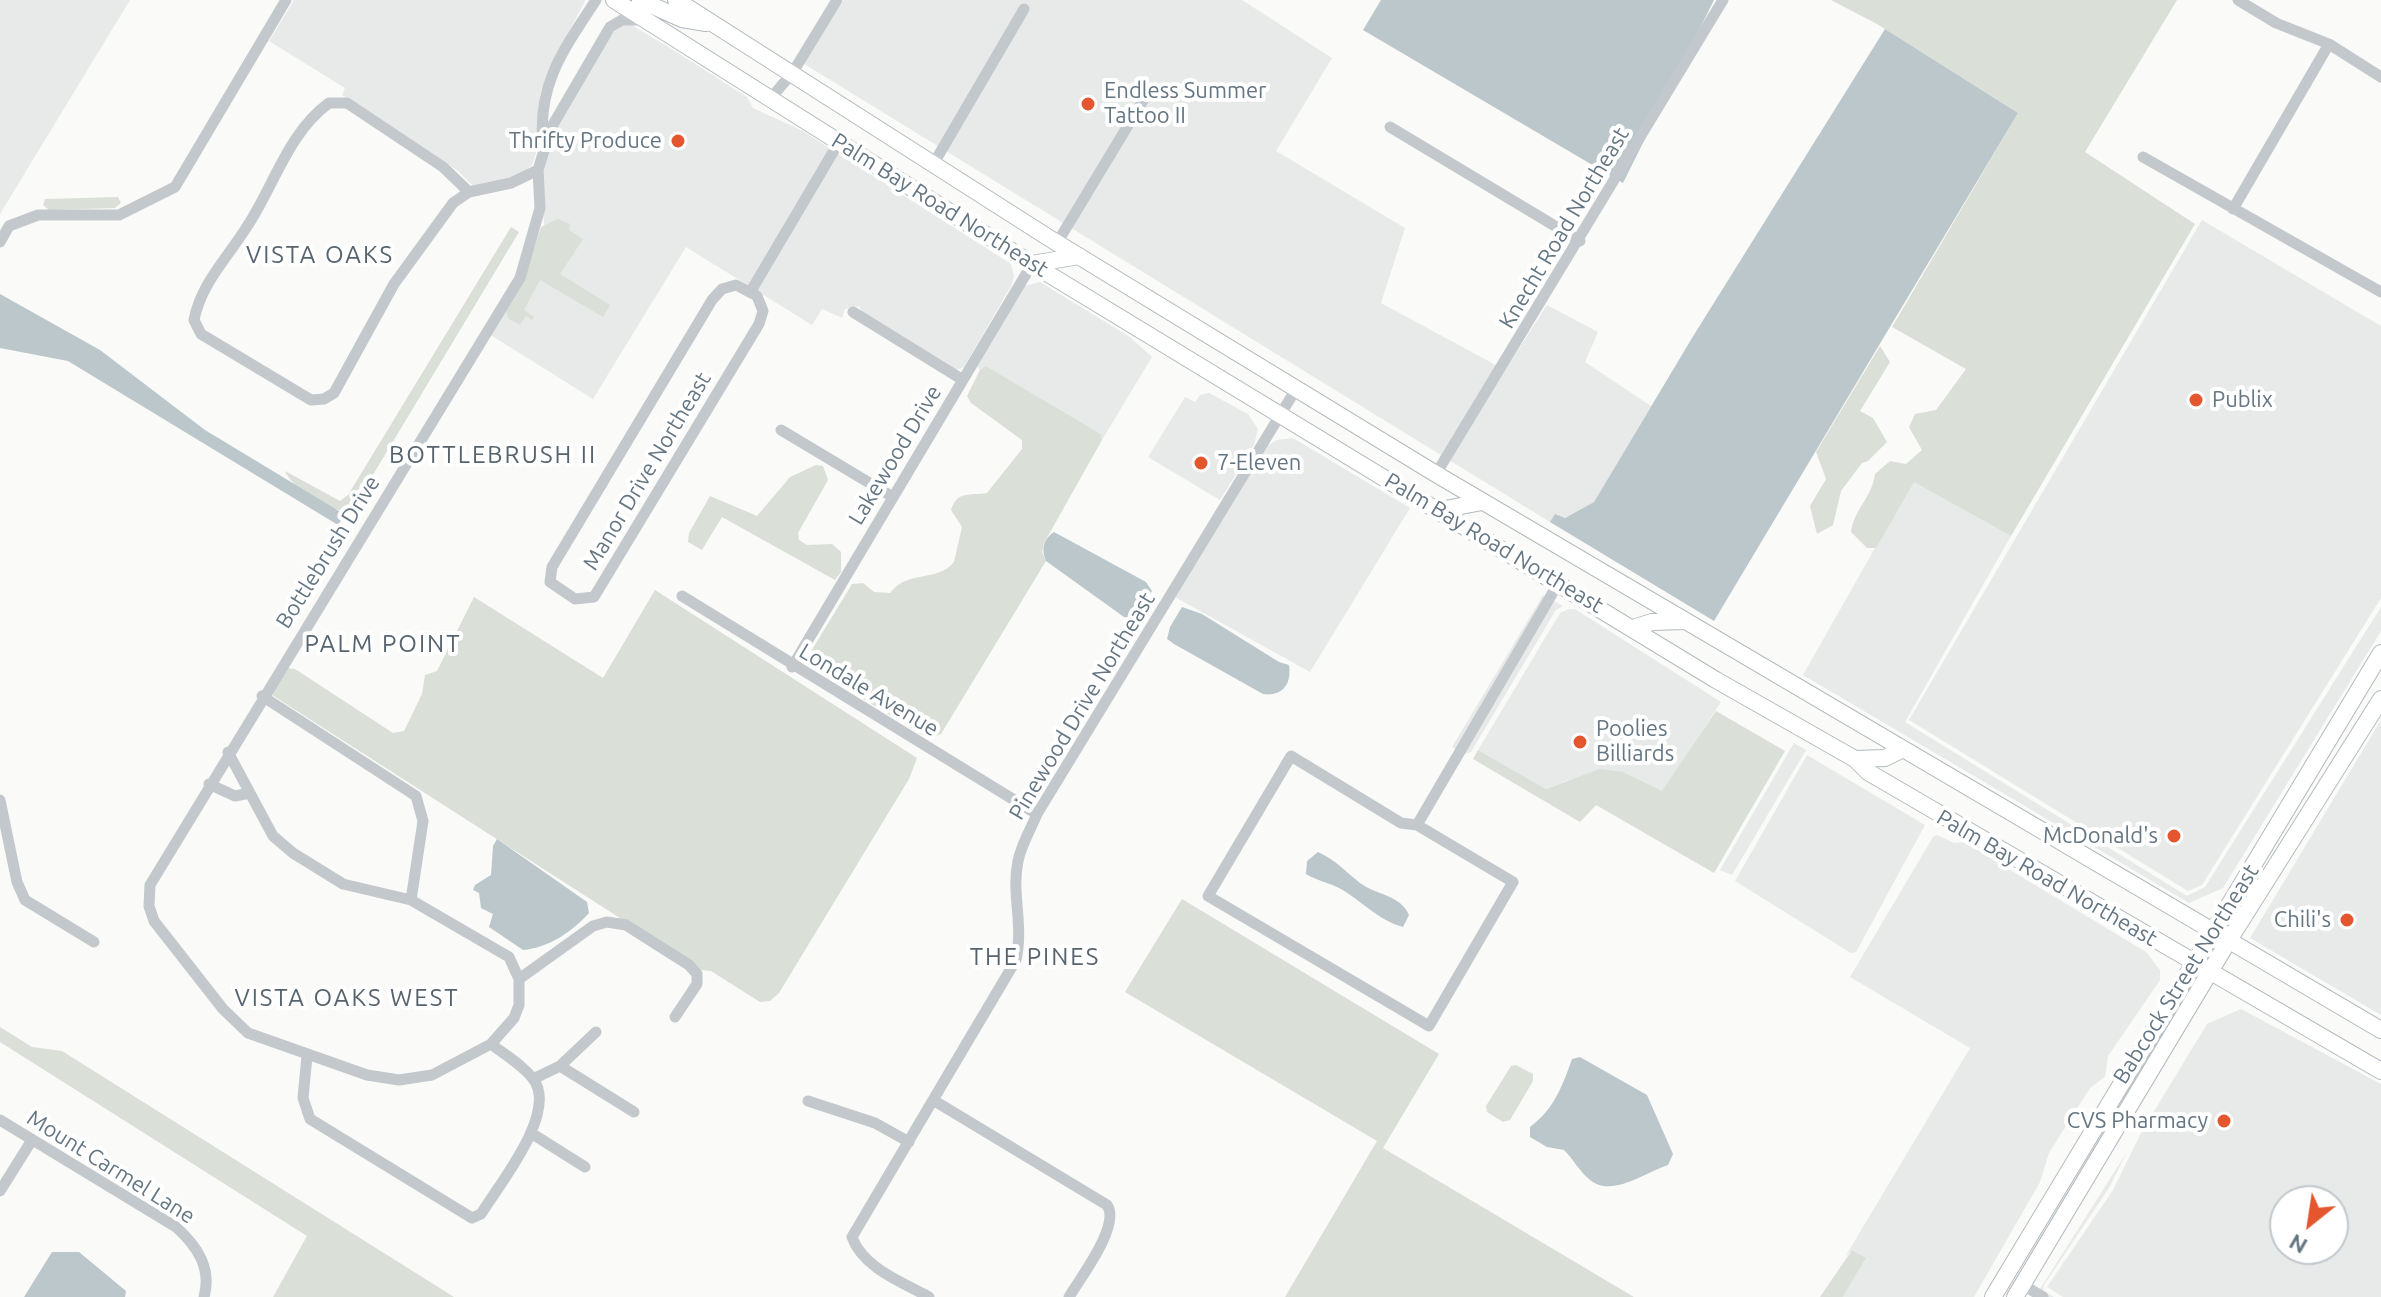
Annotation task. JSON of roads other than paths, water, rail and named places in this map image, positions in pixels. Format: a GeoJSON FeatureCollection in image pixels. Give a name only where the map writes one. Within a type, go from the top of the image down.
{"type":"FeatureCollection","features":[{"type":"Feature","properties":{"kind":"main road","name":"Palm Bay Road Northeast"},"geometry":{"type":"LineString","coordinates":[[614,0],[1032,264],[1716,680],[2381,1071]]}},
{"type":"Feature","properties":{"kind":"main road"},"geometry":{"type":"LineString","coordinates":[[640,0],[682,19],[716,24]]}},
{"type":"Feature","properties":{"kind":"main road","name":"Palm Bay Road Northeast"},"geometry":{"type":"LineString","coordinates":[[676,0],[1057,243],[1482,502],[2381,1030]]}},
{"type":"Feature","properties":{"kind":"main road"},"geometry":{"type":"LineString","coordinates":[[1018,254],[1038,253],[1057,243]]}},
{"type":"Feature","properties":{"kind":"main road"},"geometry":{"type":"LineString","coordinates":[[1032,264],[1079,256]]}},
{"type":"Feature","properties":{"kind":"main road"},"geometry":{"type":"LineString","coordinates":[[1440,510],[1482,502]]}},
{"type":"Feature","properties":{"kind":"main road"},"geometry":{"type":"LineString","coordinates":[[1633,628],[1652,622],[1685,621]]}},
{"type":"Feature","properties":{"kind":"main road","name":"Babcock Street Northeast"},"geometry":{"type":"LineString","coordinates":[[1993,1297],[2381,653]]}},
{"type":"Feature","properties":{"kind":"main road","name":"Babcock Street Northeast"},"geometry":{"type":"LineString","coordinates":[[2019,1291],[2229,940],[2381,699]]}},
{"type":"Feature","properties":{"kind":"main road"},"geometry":{"type":"LineString","coordinates":[[1855,759],[1885,758],[1903,749]]}},
{"type":"Feature","properties":{"kind":"street"},"geometry":{"type":"LineString","coordinates":[[0,242],[9,226],[38,215],[119,215],[175,187],[286,0]]}},
{"type":"Feature","properties":{"kind":"street","name":"Bottlebrush Drive"},"geometry":{"type":"LineString","coordinates":[[491,1044],[432,1075],[416,1079],[367,1075],[248,1033],[223,1009],[154,921],[150,885],[262,696],[520,278],[540,208],[538,170],[543,145],[543,97],[554,68],[596,0]]}},
{"type":"Feature","properties":{"kind":"street"},"geometry":{"type":"LineString","coordinates":[[771,98],[793,72],[837,0]]}},
{"type":"Feature","properties":{"kind":"street","name":"Knecht Road Northeast"},"geometry":{"type":"LineString","coordinates":[[1436,474],[1580,241],[1723,0]]}},
{"type":"Feature","properties":{"kind":"street"},"geometry":{"type":"LineString","coordinates":[[2238,0],[2276,23],[2329,44],[2381,77]]}},
{"type":"Feature","properties":{"kind":"street"},"geometry":{"type":"LineString","coordinates":[[934,163],[1024,9]]}},
{"type":"Feature","properties":{"kind":"street","name":"Bottlebrush Drive"},"geometry":{"type":"LineString","coordinates":[[543,145],[610,27],[633,18],[648,21]]}},
{"type":"Feature","properties":{"kind":"street"},"geometry":{"type":"LineString","coordinates":[[2233,209],[2329,44]]}},
{"type":"Feature","properties":{"kind":"street"},"geometry":{"type":"LineString","coordinates":[[1057,243],[1150,89]]}},
{"type":"Feature","properties":{"kind":"street"},"geometry":{"type":"LineString","coordinates":[[469,192],[443,167],[347,103],[329,103],[313,115],[250,222],[205,287],[194,320],[201,334],[300,395],[324,399],[334,393],[394,284],[453,203],[469,192],[511,183],[538,170]]}},
{"type":"Feature","properties":{"kind":"street"},"geometry":{"type":"LineString","coordinates":[[1390,127],[1580,241]]}},
{"type":"Feature","properties":{"kind":"street"},"geometry":{"type":"LineString","coordinates":[[751,291],[839,142]]}},
{"type":"Feature","properties":{"kind":"street"},"geometry":{"type":"LineString","coordinates":[[2143,157],[2381,292]]}},
{"type":"Feature","properties":{"kind":"street","name":"Lakewood Drive"},"geometry":{"type":"LineString","coordinates":[[792,667],[1032,264]]}},
{"type":"Feature","properties":{"kind":"street","name":"Manor Drive Northeast"},"geometry":{"type":"LineString","coordinates":[[730,286],[751,291],[763,311],[759,324],[594,597],[575,599],[555,588],[550,582],[552,567],[712,300],[722,289],[730,286]]}},
{"type":"Feature","properties":{"kind":"street"},"geometry":{"type":"LineString","coordinates":[[853,312],[963,380]]}},
{"type":"Feature","properties":{"kind":"street","name":"Pinewood Drive Northeast"},"geometry":{"type":"LineString","coordinates":[[929,1297],[873,1264],[857,1251],[852,1237],[1016,960],[1022,934],[1016,891],[1018,860],[1037,814],[1296,389]]}},
{"type":"Feature","properties":{"kind":"street"},"geometry":{"type":"LineString","coordinates":[[781,430],[893,497]]}},
{"type":"Feature","properties":{"kind":"street"},"geometry":{"type":"LineString","coordinates":[[1417,825],[1559,582]]}},
{"type":"Feature","properties":{"kind":"street","name":"Londale Avenue"},"geometry":{"type":"LineString","coordinates":[[682,596],[792,667],[1037,814]]}},
{"type":"Feature","properties":{"kind":"street"},"geometry":{"type":"LineString","coordinates":[[262,696],[416,796],[423,821],[411,900]]}},
{"type":"Feature","properties":{"kind":"street"},"geometry":{"type":"LineString","coordinates":[[228,752],[273,836],[311,866],[343,884],[411,900],[509,957],[519,979],[519,1005],[514,1018],[491,1044],[533,1079],[541,1102],[531,1133],[481,1214],[466,1216],[310,1119],[303,1098],[307,1056]]}},
{"type":"Feature","properties":{"kind":"street"},"geometry":{"type":"LineString","coordinates":[[1291,756],[1401,823],[1417,825],[1513,882],[1429,1026],[1208,896],[1291,756]]}},
{"type":"Feature","properties":{"kind":"street"},"geometry":{"type":"LineString","coordinates":[[209,784],[235,796],[250,793]]}},
{"type":"Feature","properties":{"kind":"street"},"geometry":{"type":"LineString","coordinates":[[0,800],[17,882],[25,900],[94,942]]}},
{"type":"Feature","properties":{"kind":"street"},"geometry":{"type":"LineString","coordinates":[[519,979],[593,926],[607,922],[620,923],[689,965],[697,974],[697,984],[675,1017]]}},
{"type":"Feature","properties":{"kind":"street"},"geometry":{"type":"LineString","coordinates":[[533,1079],[560,1066],[596,1032]]}},
{"type":"Feature","properties":{"kind":"street"},"geometry":{"type":"LineString","coordinates":[[560,1066],[634,1112]]}},
{"type":"Feature","properties":{"kind":"street"},"geometry":{"type":"LineString","coordinates":[[933,1100],[1107,1205],[1111,1220],[1108,1232],[1069,1297]]}},
{"type":"Feature","properties":{"kind":"street"},"geometry":{"type":"LineString","coordinates":[[808,1101],[875,1123],[909,1142]]}},
{"type":"Feature","properties":{"kind":"street","name":"Mount Carmel Lane"},"geometry":{"type":"LineString","coordinates":[[0,1120],[176,1227],[191,1241],[205,1266],[204,1297]]}},
{"type":"Feature","properties":{"kind":"street"},"geometry":{"type":"LineString","coordinates":[[531,1133],[585,1167]]}},
{"type":"Feature","properties":{"kind":"street"},"geometry":{"type":"LineString","coordinates":[[0,1191],[32,1140]]}},
{"type":"Feature","properties":{"kind":"street"},"geometry":{"type":"LineString","coordinates":[[2019,1291],[2043,1297]]}},
{"type":"Feature","properties":{"kind":"place","name":"Endless Summer Tattoo II"},"geometry":{"type":"Point","coordinates":[1088,104]}},
{"type":"Feature","properties":{"kind":"place","name":"Thrifty Produce"},"geometry":{"type":"Point","coordinates":[678,141]}},
{"type":"Feature","properties":{"kind":"place","name":"Publix"},"geometry":{"type":"Point","coordinates":[2196,400]}},
{"type":"Feature","properties":{"kind":"place","name":"7-Eleven"},"geometry":{"type":"Point","coordinates":[1201,463]}},
{"type":"Feature","properties":{"kind":"place","name":"Poolies Billiards"},"geometry":{"type":"Point","coordinates":[1580,742]}},
{"type":"Feature","properties":{"kind":"place","name":"McDonald's"},"geometry":{"type":"Point","coordinates":[2174,836]}},
{"type":"Feature","properties":{"kind":"place","name":"Chili's"},"geometry":{"type":"Point","coordinates":[2347,920]}},
{"type":"Feature","properties":{"kind":"place","name":"CVS Pharmacy"},"geometry":{"type":"Point","coordinates":[2224,1121]}},
{"type":"Feature","properties":{"kind":"district","name":"VISTA OAKS"},"geometry":{"type":"Point","coordinates":[320,255]}},
{"type":"Feature","properties":{"kind":"district","name":"BOTTLEBRUSH II"},"geometry":{"type":"Point","coordinates":[493,455]}},
{"type":"Feature","properties":{"kind":"district","name":"PALM POINT"},"geometry":{"type":"Point","coordinates":[383,644]}},
{"type":"Feature","properties":{"kind":"district","name":"THE PINES"},"geometry":{"type":"Point","coordinates":[1035,957]}},
{"type":"Feature","properties":{"kind":"district","name":"VISTA OAKS WEST"},"geometry":{"type":"Point","coordinates":[347,998]}}]}
